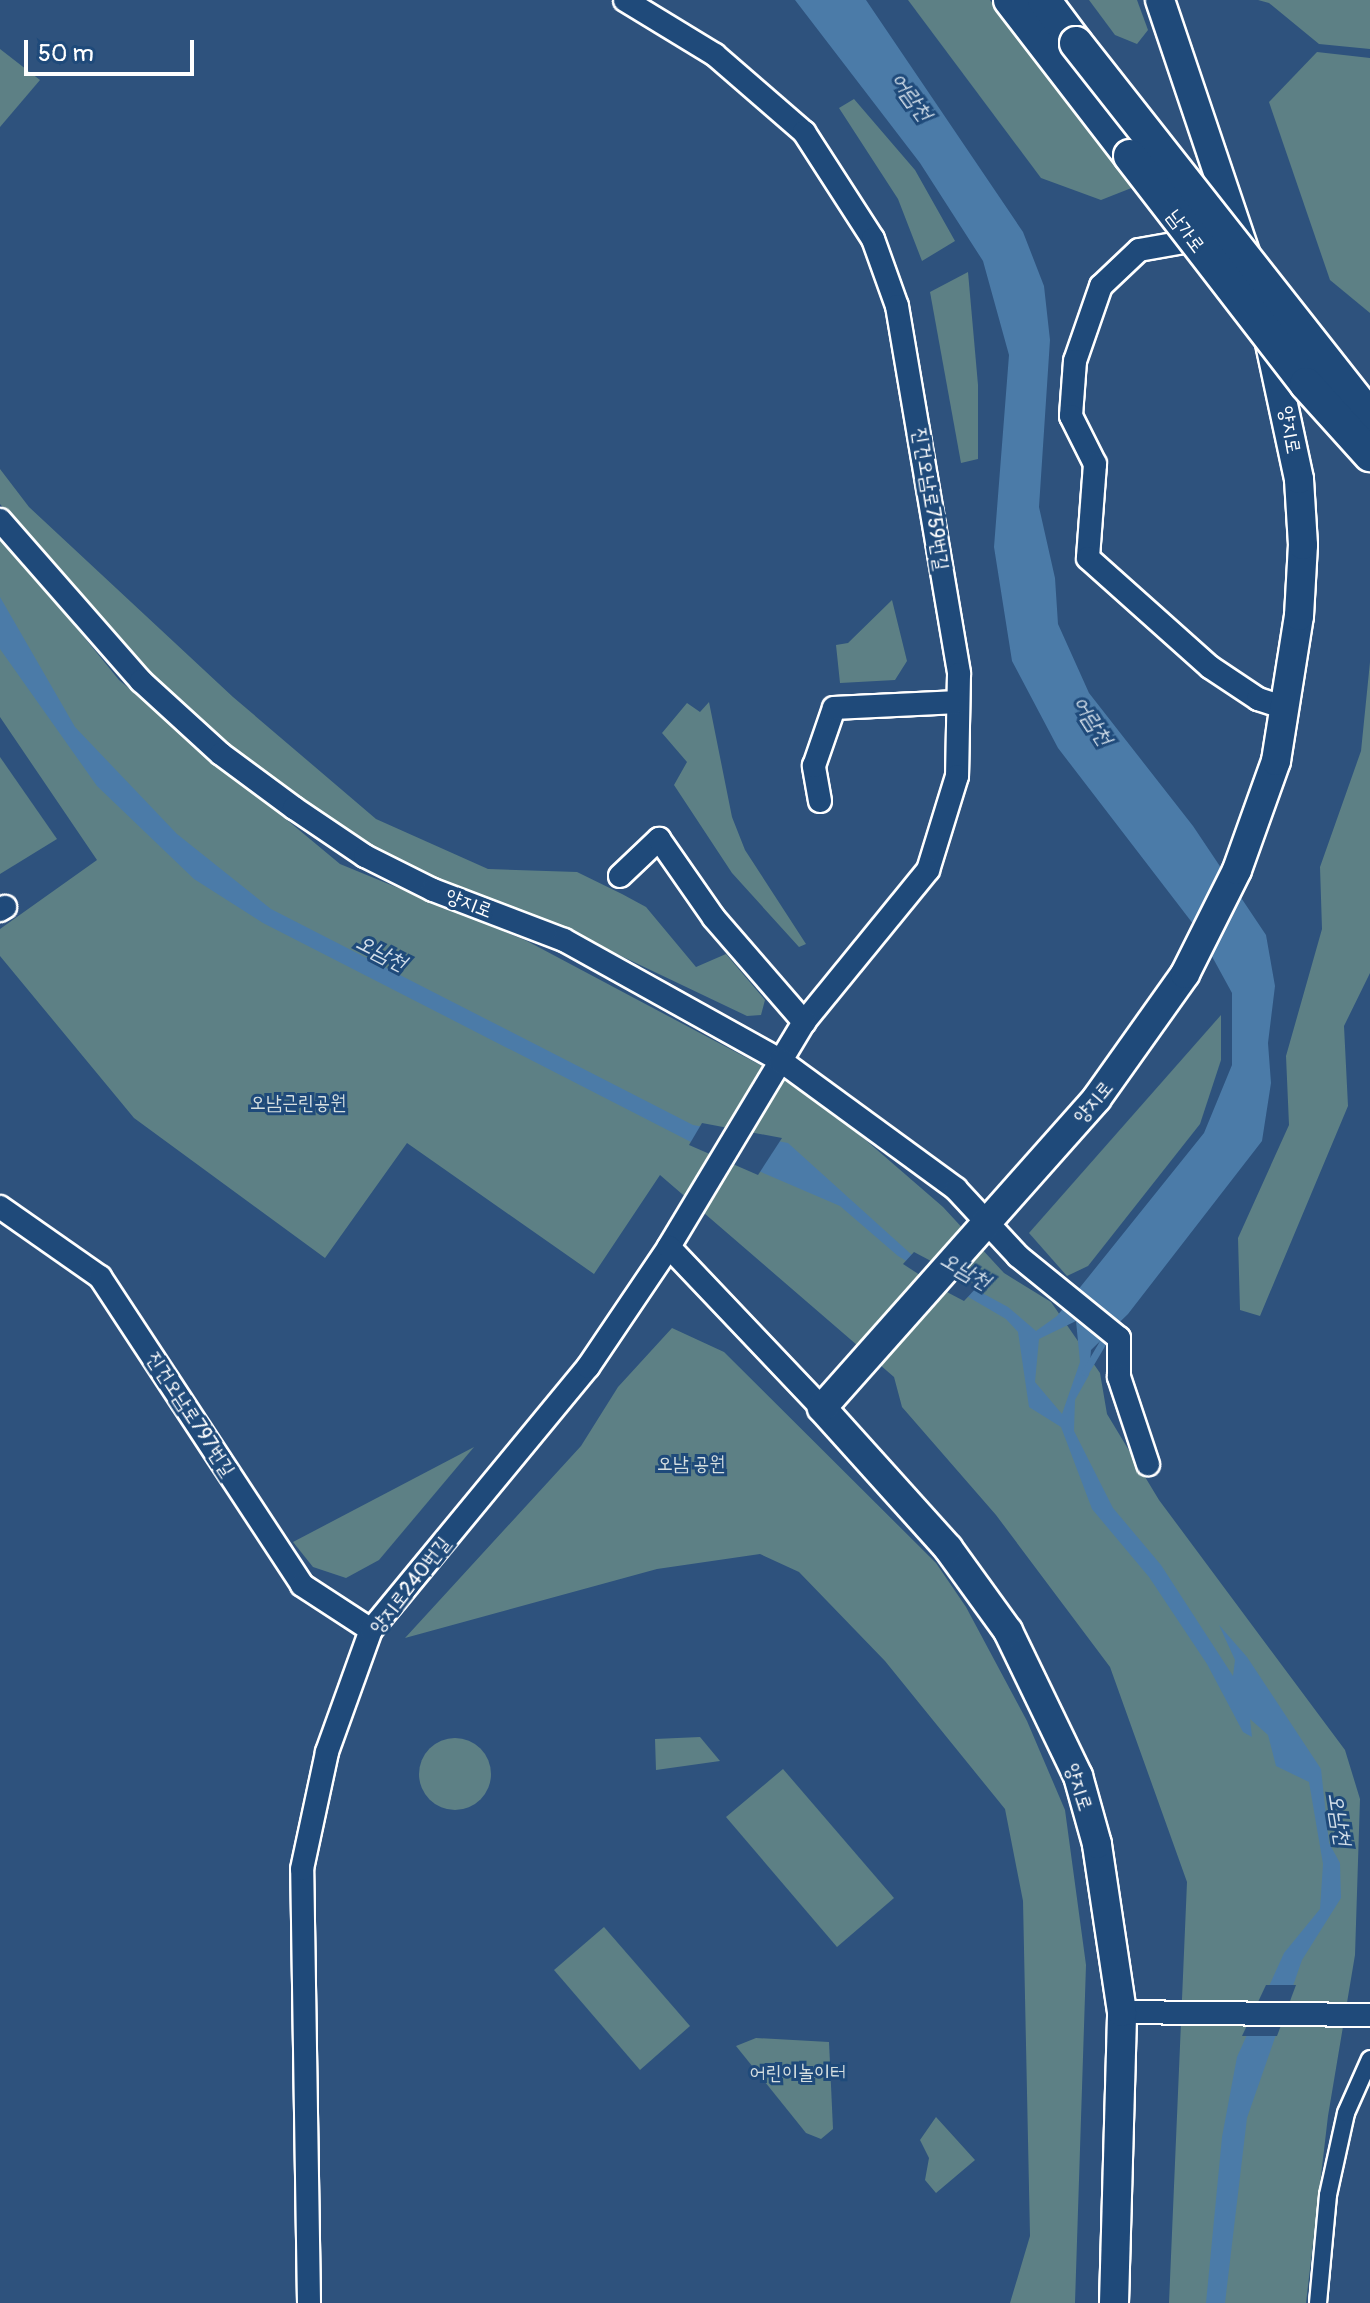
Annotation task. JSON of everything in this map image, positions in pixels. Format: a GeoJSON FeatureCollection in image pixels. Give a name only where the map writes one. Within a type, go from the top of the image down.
{"type":"FeatureCollection","features":[{"type":"Feature","properties":{"kind":"main road","name":"남가로"},"geometry":{"type":"LineString","coordinates":[[1010,0],[1306,384],[1370,455]]}},
{"type":"Feature","properties":{"kind":"main road","name":"남가로"},"geometry":{"type":"LineString","coordinates":[[1044,0],[1370,416]]}},
{"type":"Feature","properties":{"kind":"street","name":"진건오남로759번길"},"geometry":{"type":"LineString","coordinates":[[625,0],[715,55],[804,132],[873,239],[897,306],[929,479],[958,702],[957,776],[928,870],[804,1022],[669,1247]]}},
{"type":"Feature","properties":{"kind":"street","name":"양지로"},"geometry":{"type":"LineString","coordinates":[[989,1221],[1097,1098],[1185,974],[1237,870],[1276,761],[1299,616],[1303,545],[1299,479],[1284,391],[1240,233],[1160,0]]}},
{"type":"Feature","properties":{"kind":"street"},"geometry":{"type":"LineString","coordinates":[[1240,233],[1139,250],[1101,286],[1075,361],[1071,416],[1095,464],[1088,558],[1210,667],[1258,699],[1286,708]]}},
{"type":"Feature","properties":{"kind":"street","name":"양지로"},"geometry":{"type":"LineString","coordinates":[[0,520],[141,681],[221,754],[294,808],[365,856],[433,890],[564,940],[780,1060],[902,1145],[989,1221],[1053,1287],[1119,1338],[1119,1377],[1148,1464]]}},
{"type":"Feature","properties":{"kind":"street"},"geometry":{"type":"LineString","coordinates":[[820,801],[814,766],[834,708],[958,702]]}},
{"type":"Feature","properties":{"kind":"street"},"geometry":{"type":"LineString","coordinates":[[620,876],[659,839],[714,918],[804,1022]]}},
{"type":"Feature","properties":{"kind":"street","name":"진건오남로797번길"},"geometry":{"type":"LineString","coordinates":[[0,1207],[100,1277],[302,1585],[371,1630]]}},
{"type":"Feature","properties":{"kind":"street"},"geometry":{"type":"LineString","coordinates":[[669,1247],[822,1408],[989,1221]]}},
{"type":"Feature","properties":{"kind":"street","name":"양지로240번길"},"geometry":{"type":"LineString","coordinates":[[309,2303],[302,1869],[327,1752],[371,1630],[588,1367],[669,1247]]}},
{"type":"Feature","properties":{"kind":"street","name":"양지로"},"geometry":{"type":"LineString","coordinates":[[822,1408],[948,1548],[1008,1631],[1078,1776],[1097,1844],[1122,2012],[1114,2303]]}},
{"type":"Feature","properties":{"kind":"street"},"geometry":{"type":"LineString","coordinates":[[1122,2012],[1362,2014]]}},
{"type":"Feature","properties":{"kind":"street"},"geometry":{"type":"LineString","coordinates":[[1318,2303],[1328,2195],[1346,2113],[1370,2059]]}},
{"type":"Feature","properties":{"kind":"green space"},"geometry":{"type":"Polygon","coordinates":[[[908,0],[990,0],[1134,187],[1101,200],[1041,178],[908,0]]]}},
{"type":"Feature","properties":{"kind":"green space"},"geometry":{"type":"Polygon","coordinates":[[[1089,0],[1137,0],[1148,30],[1137,44],[1115,35],[1089,0]]]}},
{"type":"Feature","properties":{"kind":"green space"},"geometry":{"type":"Polygon","coordinates":[[[1258,0],[1370,0],[1370,49],[1319,44],[1269,3],[1258,0]]]}},
{"type":"Feature","properties":{"kind":"green space"},"geometry":{"type":"Polygon","coordinates":[[[0,49],[40,80],[0,127],[0,49]]]}},
{"type":"Feature","properties":{"kind":"green space"},"geometry":{"type":"Polygon","coordinates":[[[1317,52],[1370,58],[1370,313],[1330,280],[1269,102],[1317,52]]]}},
{"type":"Feature","properties":{"kind":"green space"},"geometry":{"type":"Polygon","coordinates":[[[854,99],[915,170],[955,241],[922,261],[898,199],[839,108],[854,99]]]}},
{"type":"Feature","properties":{"kind":"green space"},"geometry":{"type":"Polygon","coordinates":[[[968,272],[978,385],[978,459],[961,463],[930,292],[968,272]]]}},
{"type":"Feature","properties":{"kind":"green space"},"geometry":{"type":"Polygon","coordinates":[[[0,469],[29,507],[233,697],[376,819],[488,869],[577,872],[622,894],[646,907],[696,967],[726,954],[765,1000],[761,1015],[747,1016],[533,914],[458,888],[369,847],[288,794],[220,742],[126,653],[0,504],[0,469]]]}},
{"type":"Feature","properties":{"kind":"green space","name":"오남근린공원"},"geometry":{"type":"Polygon","coordinates":[[[0,534],[119,680],[340,864],[527,941],[809,1091],[943,1207],[1004,1273],[1051,1302],[1100,1373],[1107,1414],[1159,1500],[1345,1750],[1360,1799],[1355,1955],[1328,2116],[1306,2303],[1169,2303],[1187,1882],[1110,1667],[996,1515],[902,1407],[894,1377],[660,1175],[594,1274],[407,1143],[325,1258],[134,1118],[0,956],[0,929],[97,860],[0,717],[0,534]]]}},
{"type":"Feature","properties":{"kind":"green space"},"geometry":{"type":"Polygon","coordinates":[[[892,600],[907,661],[895,680],[840,683],[836,645],[848,643],[892,600]]]}},
{"type":"Feature","properties":{"kind":"green space"},"geometry":{"type":"Polygon","coordinates":[[[1370,662],[1370,973],[1344,1026],[1348,1106],[1260,1316],[1240,1310],[1238,1238],[1289,1125],[1286,1056],[1322,929],[1320,867],[1361,751],[1370,662]]]}},
{"type":"Feature","properties":{"kind":"green space"},"geometry":{"type":"Polygon","coordinates":[[[709,702],[732,817],[745,850],[806,944],[799,947],[732,873],[674,785],[687,762],[662,733],[687,703],[700,712],[709,702]]]}},
{"type":"Feature","properties":{"kind":"green space"},"geometry":{"type":"Polygon","coordinates":[[[0,757],[57,839],[0,874],[0,757]]]}},
{"type":"Feature","properties":{"kind":"green space"},"geometry":{"type":"Polygon","coordinates":[[[1221,1015],[1221,1060],[1200,1124],[1088,1266],[1067,1276],[1029,1233],[1221,1015]]]}},
{"type":"Feature","properties":{"kind":"green space","name":"오남 공원"},"geometry":{"type":"Polygon","coordinates":[[[672,1328],[724,1352],[936,1563],[966,1607],[1027,1721],[1065,1810],[1086,1965],[1075,2303],[1010,2303],[1030,2236],[1023,1901],[1005,1809],[885,1661],[799,1572],[760,1554],[657,1569],[405,1638],[581,1446],[618,1387],[672,1328]]]}},
{"type":"Feature","properties":{"kind":"green space"},"geometry":{"type":"Polygon","coordinates":[[[474,1447],[379,1560],[346,1578],[313,1567],[293,1542],[474,1447]]]}},
{"type":"Feature","properties":{"kind":"green space"},"geometry":{"type":"Polygon","coordinates":[[[700,1737],[720,1761],[656,1770],[655,1739],[700,1737]]]}},
{"type":"Feature","properties":{"kind":"green space"},"geometry":{"type":"Polygon","coordinates":[[[455,1738],[481,1748],[491,1774],[481,1800],[455,1810],[429,1800],[419,1774],[429,1748],[455,1738]]]}},
{"type":"Feature","properties":{"kind":"green space"},"geometry":{"type":"Polygon","coordinates":[[[783,1769],[894,1898],[837,1947],[726,1817],[783,1769]]]}},
{"type":"Feature","properties":{"kind":"green space"},"geometry":{"type":"Polygon","coordinates":[[[604,1927],[690,2026],[640,2070],[554,1970],[604,1927]]]}},
{"type":"Feature","properties":{"kind":"green space","name":"어린이놀이터"},"geometry":{"type":"Polygon","coordinates":[[[756,2038],[829,2042],[833,2129],[821,2139],[806,2133],[736,2046],[756,2038]]]}},
{"type":"Feature","properties":{"kind":"green space"},"geometry":{"type":"Polygon","coordinates":[[[936,2117],[975,2160],[936,2193],[925,2180],[929,2158],[920,2140],[936,2117]]]}},
{"type":"Feature","properties":{"kind":"water"},"geometry":{"type":"Polygon","coordinates":[[[795,0],[866,0],[1023,232],[1044,286],[1050,340],[1039,507],[1055,578],[1058,624],[1089,693],[1193,826],[1266,935],[1275,986],[1268,1043],[1271,1083],[1262,1141],[1128,1314],[1091,1350],[1089,1375],[1075,1400],[1074,1431],[1113,1508],[1161,1565],[1233,1676],[1235,1660],[1219,1625],[1247,1657],[1321,1769],[1329,1843],[1340,1863],[1341,1898],[1302,1960],[1247,2118],[1225,2303],[1206,2303],[1222,2137],[1237,2057],[1284,1953],[1320,1909],[1323,1864],[1309,1782],[1276,1766],[1268,1735],[1250,1719],[1252,1737],[1243,1732],[1207,1664],[1149,1577],[1092,1509],[1061,1427],[1029,1407],[1018,1332],[1006,1319],[898,1256],[840,1206],[691,1142],[263,923],[194,879],[97,786],[0,649],[0,597],[75,727],[177,834],[271,909],[693,1125],[788,1143],[912,1255],[1008,1307],[1036,1331],[1057,1316],[1204,1133],[1232,1065],[1232,993],[1197,929],[1058,748],[1012,661],[994,547],[1009,355],[983,261],[920,163],[795,0]],[[1076,1321],[1039,1339],[1035,1382],[1062,1414],[1080,1362],[1076,1321]]]}},
{"type":"Feature","properties":{"kind":"pier"},"geometry":{"type":"Polygon","coordinates":[[[702,1123],[782,1138],[758,1175],[689,1145],[702,1123]]]}},
{"type":"Feature","properties":{"kind":"pier"},"geometry":{"type":"Polygon","coordinates":[[[914,1252],[978,1286],[964,1301],[943,1290],[903,1264],[914,1252]]]}},
{"type":"Feature","properties":{"kind":"pier"},"geometry":{"type":"Polygon","coordinates":[[[1266,1985],[1296,1985],[1277,2036],[1242,2036],[1266,1985]]]}},
{"type":"Feature","properties":{"kind":"waterway","name":"어람천"},"geometry":{"type":"LineString","coordinates":[[1085,1372],[1107,1335]]}},
{"type":"Feature","properties":{"kind":"water label","name":"오남천"},"geometry":{"type":"Point","coordinates":[381,953]}},
{"type":"Feature","properties":{"kind":"water label","name":"오남천"},"geometry":{"type":"Point","coordinates":[965,1271]}},
{"type":"Feature","properties":{"kind":"water label","name":"오남천"},"geometry":{"type":"Point","coordinates":[1339,1819]}}]}
